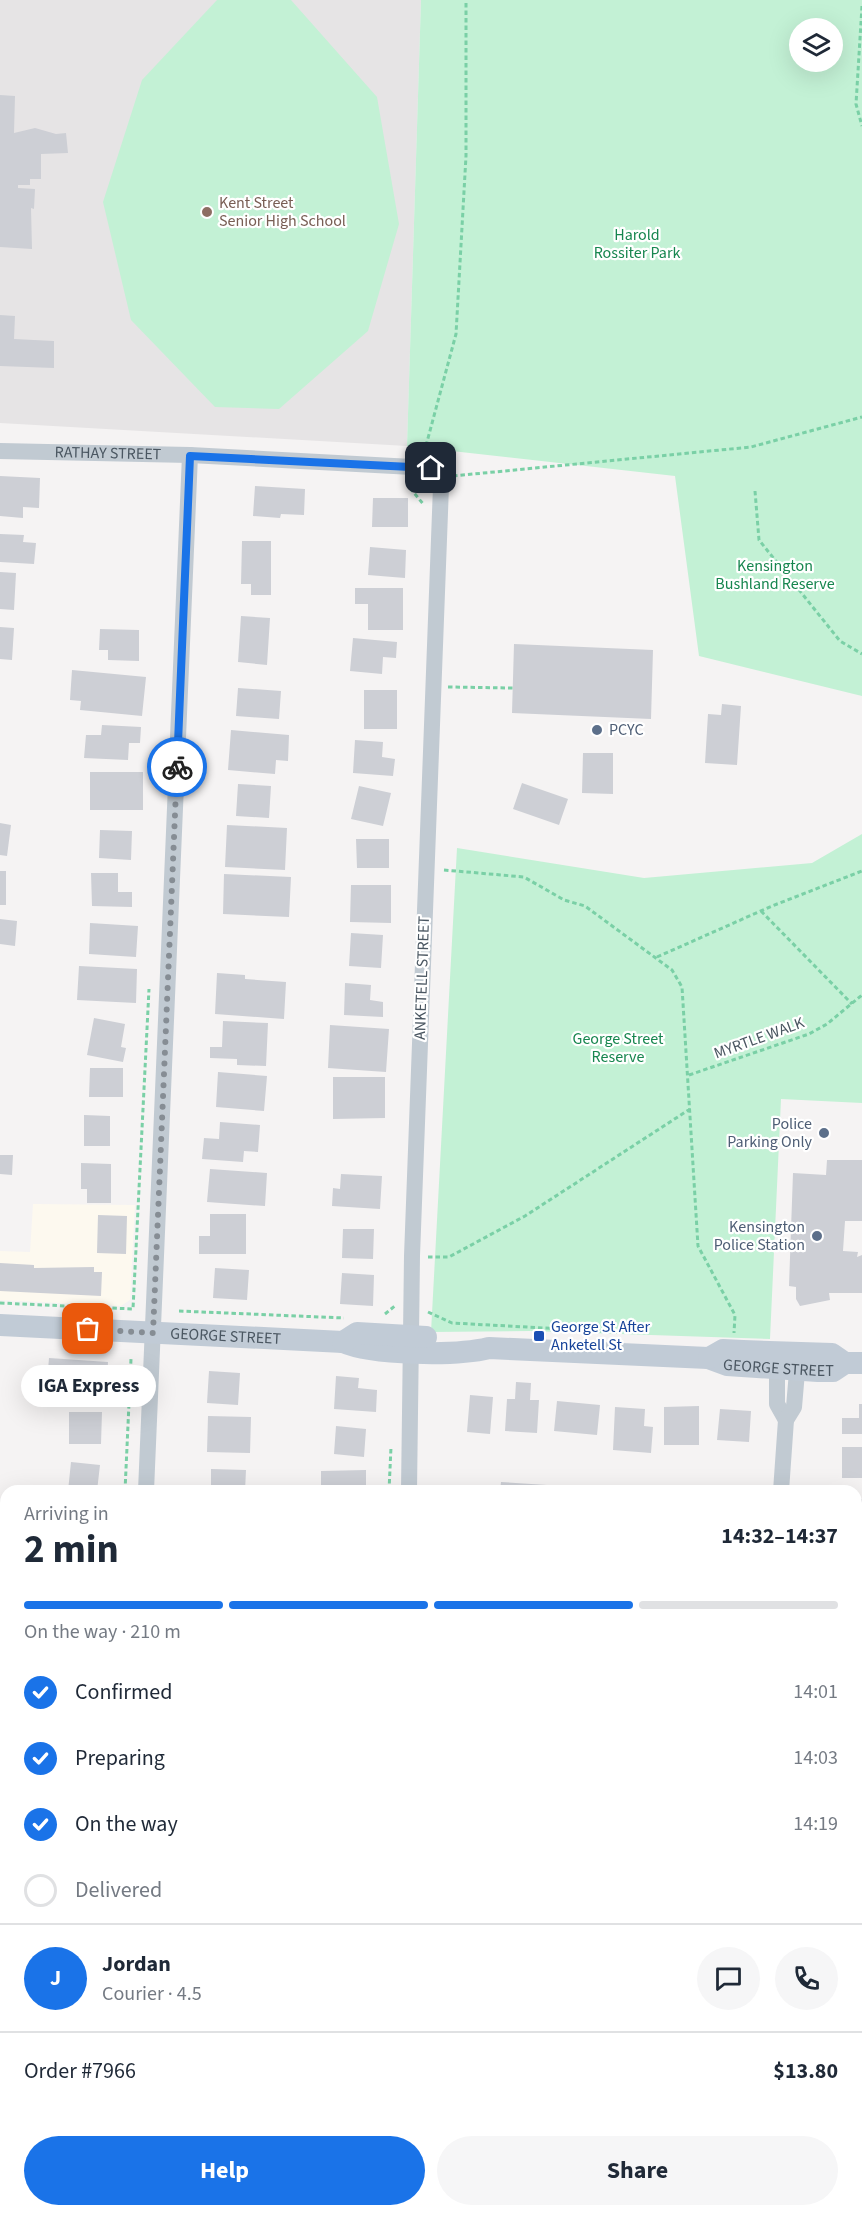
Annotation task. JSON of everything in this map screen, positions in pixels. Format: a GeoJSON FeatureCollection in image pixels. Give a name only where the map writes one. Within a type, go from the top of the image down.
{"type":"FeatureCollection","features":[{"type":"Feature","properties":{"kind":"main road","name":"GEORGE STREET"},"geometry":{"type":"LineString","coordinates":[[0,1325],[343,1342],[357,1333],[412,1344],[474,1339],[489,1348],[708,1358],[727,1365],[787,1361],[833,1371],[854,1363]]}},
{"type":"Feature","properties":{"kind":"street","name":"RATHAY STREET"},"geometry":{"type":"LineString","coordinates":[[0,451],[190,456],[429,471]]}},
{"type":"Feature","properties":{"kind":"street"},"geometry":{"type":"LineString","coordinates":[[146,1485],[190,456]]}},
{"type":"Feature","properties":{"kind":"street","name":"ANKETELL STREET"},"geometry":{"type":"LineString","coordinates":[[409,1485],[412,1256],[441,486],[429,471]]}},
{"type":"Feature","properties":{"kind":"street"},"geometry":{"type":"LineString","coordinates":[[781,1485],[786,1420],[794,1407],[787,1361]]}},
{"type":"Feature","properties":{"kind":"path"},"geometry":{"type":"LineString","coordinates":[[466,0],[466,156],[456,334],[429,471],[751,447],[862,417]]}},
{"type":"Feature","properties":{"kind":"path"},"geometry":{"type":"LineString","coordinates":[[862,6],[857,55],[856,104],[862,126]]}},
{"type":"Feature","properties":{"kind":"path"},"geometry":{"type":"LineString","coordinates":[[410,488],[430,511]]}},
{"type":"Feature","properties":{"kind":"path"},"geometry":{"type":"LineString","coordinates":[[755,491],[759,540],[840,640],[862,654]]}},
{"type":"Feature","properties":{"kind":"path"},"geometry":{"type":"LineString","coordinates":[[433,687],[513,688]]}},
{"type":"Feature","properties":{"kind":"path"},"geometry":{"type":"LineString","coordinates":[[426,868],[524,877],[564,900],[585,906],[672,970],[682,987],[698,1246],[735,1315],[733,1338]]}},
{"type":"Feature","properties":{"kind":"path"},"geometry":{"type":"LineString","coordinates":[[657,957],[760,911],[862,871]]}},
{"type":"Feature","properties":{"kind":"path"},"geometry":{"type":"LineString","coordinates":[[760,911],[852,1004]]}},
{"type":"Feature","properties":{"kind":"path","name":"MYRTLE WALK"},"geometry":{"type":"LineString","coordinates":[[688,1076],[809,1034],[827,1024],[862,995]]}},
{"type":"Feature","properties":{"kind":"path"},"geometry":{"type":"LineString","coordinates":[[412,1256],[449,1257],[525,1216],[690,1109]]}},
{"type":"Feature","properties":{"kind":"path"},"geometry":{"type":"LineString","coordinates":[[0,1303],[133,1309]]}},
{"type":"Feature","properties":{"kind":"path"},"geometry":{"type":"LineString","coordinates":[[382,1317],[399,1303]]}},
{"type":"Feature","properties":{"kind":"path"},"geometry":{"type":"LineString","coordinates":[[179,1311],[355,1319]]}},
{"type":"Feature","properties":{"kind":"path"},"geometry":{"type":"LineString","coordinates":[[444,1320],[452,1323],[628,1333]]}},
{"type":"Feature","properties":{"kind":"path"},"geometry":{"type":"LineString","coordinates":[[125,1485],[131,1359]]}},
{"type":"Feature","properties":{"kind":"shaded area","name":"Kent Street Senior High School"},"geometry":{"type":"Polygon","coordinates":[[[0,0],[421,0],[407,446],[0,423],[0,0]]]}},
{"type":"Feature","properties":{"kind":"shaded area"},"geometry":{"type":"Polygon","coordinates":[[[33,1204],[135,1205],[130,1300],[121,1306],[0,1300],[0,1251],[30,1252],[33,1204]]]}},
{"type":"Feature","properties":{"kind":"green space"},"geometry":{"type":"Polygon","coordinates":[[[217,0],[291,0],[377,97],[399,224],[368,331],[279,409],[215,407],[131,320],[103,202],[142,80],[217,0]]]}},
{"type":"Feature","properties":{"kind":"green space","name":"Harold Rossiter Park"},"geometry":{"type":"Polygon","coordinates":[[[421,0],[862,0],[862,696],[699,656],[675,476],[407,446],[421,0]]]}},
{"type":"Feature","properties":{"kind":"green space","name":"George Street Reserve"},"geometry":{"type":"Polygon","coordinates":[[[862,834],[862,1103],[781,1099],[770,1339],[530,1331],[431,1332],[457,848],[644,878],[812,863],[862,834]]]}},
{"type":"Feature","properties":{"kind":"building"},"geometry":{"type":"Polygon","coordinates":[[[0,95],[15,96],[14,133],[35,128],[56,134],[66,133],[68,153],[41,154],[41,179],[30,179],[30,185],[18,185],[18,188],[35,189],[34,209],[31,208],[32,249],[0,247],[0,95]]]}},
{"type":"Feature","properties":{"kind":"building"},"geometry":{"type":"Polygon","coordinates":[[[0,315],[15,316],[14,339],[54,341],[54,368],[0,366],[0,315]]]}},
{"type":"Feature","properties":{"kind":"building"},"geometry":{"type":"Polygon","coordinates":[[[0,476],[40,478],[39,508],[23,507],[23,518],[0,516],[0,476]]]}},
{"type":"Feature","properties":{"kind":"building"},"geometry":{"type":"Polygon","coordinates":[[[255,486],[305,489],[304,515],[281,514],[280,518],[253,516],[255,486]]]}},
{"type":"Feature","properties":{"kind":"building"},"geometry":{"type":"Polygon","coordinates":[[[373,498],[408,498],[408,527],[372,527],[373,498]]]}},
{"type":"Feature","properties":{"kind":"building"},"geometry":{"type":"Polygon","coordinates":[[[0,534],[24,535],[23,542],[36,543],[34,564],[0,562],[0,534]]]}},
{"type":"Feature","properties":{"kind":"building"},"geometry":{"type":"Polygon","coordinates":[[[242,541],[271,541],[271,595],[251,595],[251,584],[241,584],[242,541]]]}},
{"type":"Feature","properties":{"kind":"building"},"geometry":{"type":"Polygon","coordinates":[[[370,547],[406,550],[405,578],[368,575],[370,547]]]}},
{"type":"Feature","properties":{"kind":"building"},"geometry":{"type":"Polygon","coordinates":[[[0,572],[16,573],[14,610],[0,609],[0,572]]]}},
{"type":"Feature","properties":{"kind":"building"},"geometry":{"type":"Polygon","coordinates":[[[355,588],[403,588],[403,630],[368,630],[368,604],[355,604],[355,588]]]}},
{"type":"Feature","properties":{"kind":"building"},"geometry":{"type":"Polygon","coordinates":[[[241,616],[270,618],[267,665],[238,662],[241,616]]]}},
{"type":"Feature","properties":{"kind":"building"},"geometry":{"type":"Polygon","coordinates":[[[0,627],[14,628],[12,660],[0,659],[0,627]]]}},
{"type":"Feature","properties":{"kind":"building"},"geometry":{"type":"Polygon","coordinates":[[[100,629],[139,630],[139,661],[108,660],[108,650],[99,650],[100,629]]]}},
{"type":"Feature","properties":{"kind":"building"},"geometry":{"type":"Polygon","coordinates":[[[353,638],[397,642],[396,658],[383,657],[382,674],[350,671],[353,638]]]}},
{"type":"Feature","properties":{"kind":"building"},"geometry":{"type":"Polygon","coordinates":[[[514,644],[653,650],[651,719],[512,713],[514,644]]]}},
{"type":"Feature","properties":{"kind":"building"},"geometry":{"type":"Polygon","coordinates":[[[72,670],[146,677],[142,716],[80,710],[81,701],[70,700],[72,670]]]}},
{"type":"Feature","properties":{"kind":"building"},"geometry":{"type":"Polygon","coordinates":[[[238,688],[281,691],[279,719],[236,716],[238,688]]]}},
{"type":"Feature","properties":{"kind":"building"},"geometry":{"type":"Polygon","coordinates":[[[364,690],[397,690],[397,729],[364,729],[364,690]]]}},
{"type":"Feature","properties":{"kind":"building"},"geometry":{"type":"Polygon","coordinates":[[[722,704],[741,706],[737,765],[705,763],[708,714],[721,715],[722,704]]]}},
{"type":"Feature","properties":{"kind":"building"},"geometry":{"type":"Polygon","coordinates":[[[102,725],[141,727],[140,743],[129,743],[128,760],[84,758],[86,735],[101,735],[102,725]]]}},
{"type":"Feature","properties":{"kind":"building"},"geometry":{"type":"Polygon","coordinates":[[[231,730],[289,735],[288,761],[276,760],[275,774],[228,770],[231,730]]]}},
{"type":"Feature","properties":{"kind":"building"},"geometry":{"type":"Polygon","coordinates":[[[355,740],[383,742],[382,757],[395,759],[393,776],[353,773],[355,740]]]}},
{"type":"Feature","properties":{"kind":"building"},"geometry":{"type":"Polygon","coordinates":[[[583,753],[613,753],[613,794],[582,793],[583,753]]]}},
{"type":"Feature","properties":{"kind":"building"},"geometry":{"type":"Polygon","coordinates":[[[90,772],[143,772],[143,810],[90,810],[90,772]]]}},
{"type":"Feature","properties":{"kind":"building"},"geometry":{"type":"Polygon","coordinates":[[[522,783],[568,799],[559,825],[513,809],[522,783]]]}},
{"type":"Feature","properties":{"kind":"building"},"geometry":{"type":"Polygon","coordinates":[[[238,784],[271,786],[269,818],[236,816],[238,784]]]}},
{"type":"Feature","properties":{"kind":"building"},"geometry":{"type":"Polygon","coordinates":[[[359,786],[391,793],[383,826],[351,819],[359,786]]]}},
{"type":"Feature","properties":{"kind":"building"},"geometry":{"type":"Polygon","coordinates":[[[0,823],[11,825],[7,856],[0,855],[0,823]]]}},
{"type":"Feature","properties":{"kind":"building"},"geometry":{"type":"Polygon","coordinates":[[[227,825],[287,828],[285,870],[225,867],[227,825]]]}},
{"type":"Feature","properties":{"kind":"building"},"geometry":{"type":"Polygon","coordinates":[[[100,830],[132,831],[131,860],[99,858],[100,830]]]}},
{"type":"Feature","properties":{"kind":"building"},"geometry":{"type":"Polygon","coordinates":[[[356,839],[389,839],[389,868],[357,868],[356,839]]]}},
{"type":"Feature","properties":{"kind":"building"},"geometry":{"type":"Polygon","coordinates":[[[0,871],[6,871],[6,905],[0,905],[0,871]]]}},
{"type":"Feature","properties":{"kind":"building"},"geometry":{"type":"Polygon","coordinates":[[[91,873],[118,873],[118,892],[132,892],[132,907],[92,906],[91,873]]]}},
{"type":"Feature","properties":{"kind":"building"},"geometry":{"type":"Polygon","coordinates":[[[224,874],[291,877],[289,917],[223,914],[224,874]]]}},
{"type":"Feature","properties":{"kind":"building"},"geometry":{"type":"Polygon","coordinates":[[[351,885],[391,885],[391,923],[350,922],[351,885]]]}},
{"type":"Feature","properties":{"kind":"building"},"geometry":{"type":"Polygon","coordinates":[[[0,919],[17,921],[15,946],[0,944],[0,919]]]}},
{"type":"Feature","properties":{"kind":"building"},"geometry":{"type":"Polygon","coordinates":[[[90,923],[138,926],[136,957],[89,954],[90,923]]]}},
{"type":"Feature","properties":{"kind":"building"},"geometry":{"type":"Polygon","coordinates":[[[351,933],[383,935],[381,968],[349,966],[351,933]]]}},
{"type":"Feature","properties":{"kind":"building"},"geometry":{"type":"Polygon","coordinates":[[[79,966],[137,969],[136,1003],[77,1000],[79,966]]]}},
{"type":"Feature","properties":{"kind":"building"},"geometry":{"type":"Polygon","coordinates":[[[217,973],[245,975],[245,979],[286,982],[284,1019],[215,1014],[217,973]]]}},
{"type":"Feature","properties":{"kind":"building"},"geometry":{"type":"Polygon","coordinates":[[[345,983],[371,985],[370,1000],[383,1002],[383,1017],[344,1015],[345,983]]]}},
{"type":"Feature","properties":{"kind":"building"},"geometry":{"type":"Polygon","coordinates":[[[94,1018],[125,1024],[121,1047],[126,1048],[123,1062],[87,1055],[94,1018]]]}},
{"type":"Feature","properties":{"kind":"building"},"geometry":{"type":"Polygon","coordinates":[[[223,1021],[268,1023],[266,1066],[237,1065],[237,1059],[210,1058],[210,1047],[222,1047],[223,1021]]]}},
{"type":"Feature","properties":{"kind":"building"},"geometry":{"type":"Polygon","coordinates":[[[330,1025],[389,1029],[386,1072],[328,1068],[330,1025]]]}},
{"type":"Feature","properties":{"kind":"building"},"geometry":{"type":"Polygon","coordinates":[[[90,1068],[123,1068],[123,1097],[89,1097],[90,1068]]]}},
{"type":"Feature","properties":{"kind":"building"},"geometry":{"type":"Polygon","coordinates":[[[218,1072],[267,1076],[264,1111],[216,1107],[218,1072]]]}},
{"type":"Feature","properties":{"kind":"building"},"geometry":{"type":"Polygon","coordinates":[[[333,1077],[385,1077],[385,1118],[333,1119],[333,1077]]]}},
{"type":"Feature","properties":{"kind":"building"},"geometry":{"type":"Polygon","coordinates":[[[84,1115],[110,1116],[110,1146],[84,1146],[84,1115]]]}},
{"type":"Feature","properties":{"kind":"building"},"geometry":{"type":"Polygon","coordinates":[[[220,1122],[260,1125],[258,1152],[244,1151],[243,1162],[202,1159],[204,1138],[219,1139],[220,1122]]]}},
{"type":"Feature","properties":{"kind":"building"},"geometry":{"type":"Polygon","coordinates":[[[0,1155],[13,1155],[12,1175],[0,1174],[0,1155]]]}},
{"type":"Feature","properties":{"kind":"building","name":"Kensington Police Station"},"geometry":{"type":"Polygon","coordinates":[[[827,1160],[862,1160],[862,1221],[845,1221],[843,1251],[858,1252],[857,1257],[862,1255],[862,1293],[829,1293],[830,1300],[800,1306],[796,1299],[796,1287],[789,1286],[793,1173],[826,1175],[827,1160]]]}},
{"type":"Feature","properties":{"kind":"building"},"geometry":{"type":"Polygon","coordinates":[[[81,1163],[111,1164],[111,1203],[87,1203],[87,1189],[81,1189],[81,1163]]]}},
{"type":"Feature","properties":{"kind":"building"},"geometry":{"type":"Polygon","coordinates":[[[210,1169],[267,1173],[265,1206],[207,1202],[210,1169]]]}},
{"type":"Feature","properties":{"kind":"building"},"geometry":{"type":"Polygon","coordinates":[[[341,1174],[382,1176],[380,1209],[332,1206],[333,1188],[340,1189],[341,1174]]]}},
{"type":"Feature","properties":{"kind":"building"},"geometry":{"type":"Polygon","coordinates":[[[210,1214],[246,1214],[246,1254],[199,1254],[199,1236],[210,1236],[210,1214]]]}},
{"type":"Feature","properties":{"kind":"building"},"geometry":{"type":"Polygon","coordinates":[[[98,1215],[127,1216],[126,1254],[97,1253],[98,1215]]]}},
{"type":"Feature","properties":{"kind":"building"},"geometry":{"type":"Polygon","coordinates":[[[343,1229],[374,1229],[373,1259],[342,1258],[343,1229]]]}},
{"type":"Feature","properties":{"kind":"building"},"geometry":{"type":"Polygon","coordinates":[[[0,1263],[34,1265],[34,1268],[94,1267],[94,1272],[102,1272],[101,1296],[0,1291],[0,1263]]]}},
{"type":"Feature","properties":{"kind":"building"},"geometry":{"type":"Polygon","coordinates":[[[215,1268],[249,1270],[247,1300],[213,1298],[215,1268]]]}},
{"type":"Feature","properties":{"kind":"building"},"geometry":{"type":"Polygon","coordinates":[[[342,1273],[374,1275],[373,1306],[340,1304],[342,1273]]]}},
{"type":"Feature","properties":{"kind":"building"},"geometry":{"type":"Polygon","coordinates":[[[49,1358],[108,1362],[107,1383],[114,1383],[113,1400],[46,1395],[49,1358]]]}},
{"type":"Feature","properties":{"kind":"building"},"geometry":{"type":"Polygon","coordinates":[[[209,1371],[240,1373],[238,1405],[207,1403],[209,1371]]]}},
{"type":"Feature","properties":{"kind":"building"},"geometry":{"type":"Polygon","coordinates":[[[336,1376],[359,1378],[358,1388],[377,1390],[376,1412],[334,1409],[336,1376]]]}},
{"type":"Feature","properties":{"kind":"building"},"geometry":{"type":"Polygon","coordinates":[[[516,1382],[531,1383],[530,1400],[539,1400],[537,1433],[505,1431],[507,1399],[515,1399],[516,1382]]]}},
{"type":"Feature","properties":{"kind":"building"},"geometry":{"type":"Polygon","coordinates":[[[470,1395],[493,1397],[490,1434],[467,1432],[470,1395]]]}},
{"type":"Feature","properties":{"kind":"building"},"geometry":{"type":"Polygon","coordinates":[[[557,1401],[600,1405],[597,1435],[554,1431],[557,1401]]]}},
{"type":"Feature","properties":{"kind":"building"},"geometry":{"type":"Polygon","coordinates":[[[859,1404],[862,1404],[862,1434],[842,1434],[842,1418],[859,1418],[859,1404]]]}},
{"type":"Feature","properties":{"kind":"building"},"geometry":{"type":"Polygon","coordinates":[[[699,1406],[699,1445],[664,1445],[664,1407],[699,1406]]]}},
{"type":"Feature","properties":{"kind":"building"},"geometry":{"type":"Polygon","coordinates":[[[615,1407],[645,1409],[644,1426],[653,1427],[651,1453],[613,1450],[615,1407]]]}},
{"type":"Feature","properties":{"kind":"building"},"geometry":{"type":"Polygon","coordinates":[[[720,1409],[751,1411],[749,1442],[717,1440],[720,1409]]]}},
{"type":"Feature","properties":{"kind":"building"},"geometry":{"type":"Polygon","coordinates":[[[69,1412],[102,1412],[101,1444],[69,1444],[69,1412]]]}},
{"type":"Feature","properties":{"kind":"building"},"geometry":{"type":"Polygon","coordinates":[[[208,1416],[251,1417],[250,1453],[207,1452],[208,1416]]]}},
{"type":"Feature","properties":{"kind":"building"},"geometry":{"type":"Polygon","coordinates":[[[336,1426],[366,1429],[364,1457],[334,1454],[336,1426]]]}},
{"type":"Feature","properties":{"kind":"building"},"geometry":{"type":"Polygon","coordinates":[[[842,1447],[862,1447],[862,1478],[842,1478],[842,1447]]]}},
{"type":"Feature","properties":{"kind":"building"},"geometry":{"type":"Polygon","coordinates":[[[71,1462],[100,1465],[98,1485],[69,1485],[71,1462]]]}},
{"type":"Feature","properties":{"kind":"building"},"geometry":{"type":"Polygon","coordinates":[[[211,1469],[246,1470],[245,1485],[211,1485],[211,1469]]]}},
{"type":"Feature","properties":{"kind":"building"},"geometry":{"type":"Polygon","coordinates":[[[366,1470],[366,1485],[321,1485],[321,1471],[366,1470]]]}},
{"type":"Feature","properties":{"kind":"building"},"geometry":{"type":"Polygon","coordinates":[[[501,1482],[547,1485],[501,1485],[501,1482]]]}},
{"type":"Feature","properties":{"kind":"way so far"},"geometry":{"type":"LineString","coordinates":[[88,1329],[153,1333],[177,767]]}},
{"type":"Feature","properties":{"kind":"place","name":"Kent Street Senior High School"},"geometry":{"type":"Point","coordinates":[207,212]}},
{"type":"Feature","properties":{"kind":"place","name":"PCYC"},"geometry":{"type":"Point","coordinates":[597,730]}},
{"type":"Feature","properties":{"kind":"place","name":"Police Parking Only"},"geometry":{"type":"Point","coordinates":[824,1133]}},
{"type":"Feature","properties":{"kind":"place","name":"Kensington Police Station"},"geometry":{"type":"Point","coordinates":[817,1236]}},
{"type":"Feature","properties":{"kind":"place","name":"IGA Express"},"geometry":{"type":"Point","coordinates":[88,1329]}},
{"type":"Feature","properties":{"kind":"place","name":"George St After Anketell St"},"geometry":{"type":"Point","coordinates":[539,1336]}},
{"type":"Feature","properties":{"kind":"route"},"geometry":{"type":"LineString","coordinates":[[177,767],[190,456],[431,468]]}},
{"type":"Feature","properties":{"kind":"park label","name":"Kensington Bushland Reserve"},"geometry":{"type":"Point","coordinates":[775,575]}}]}
